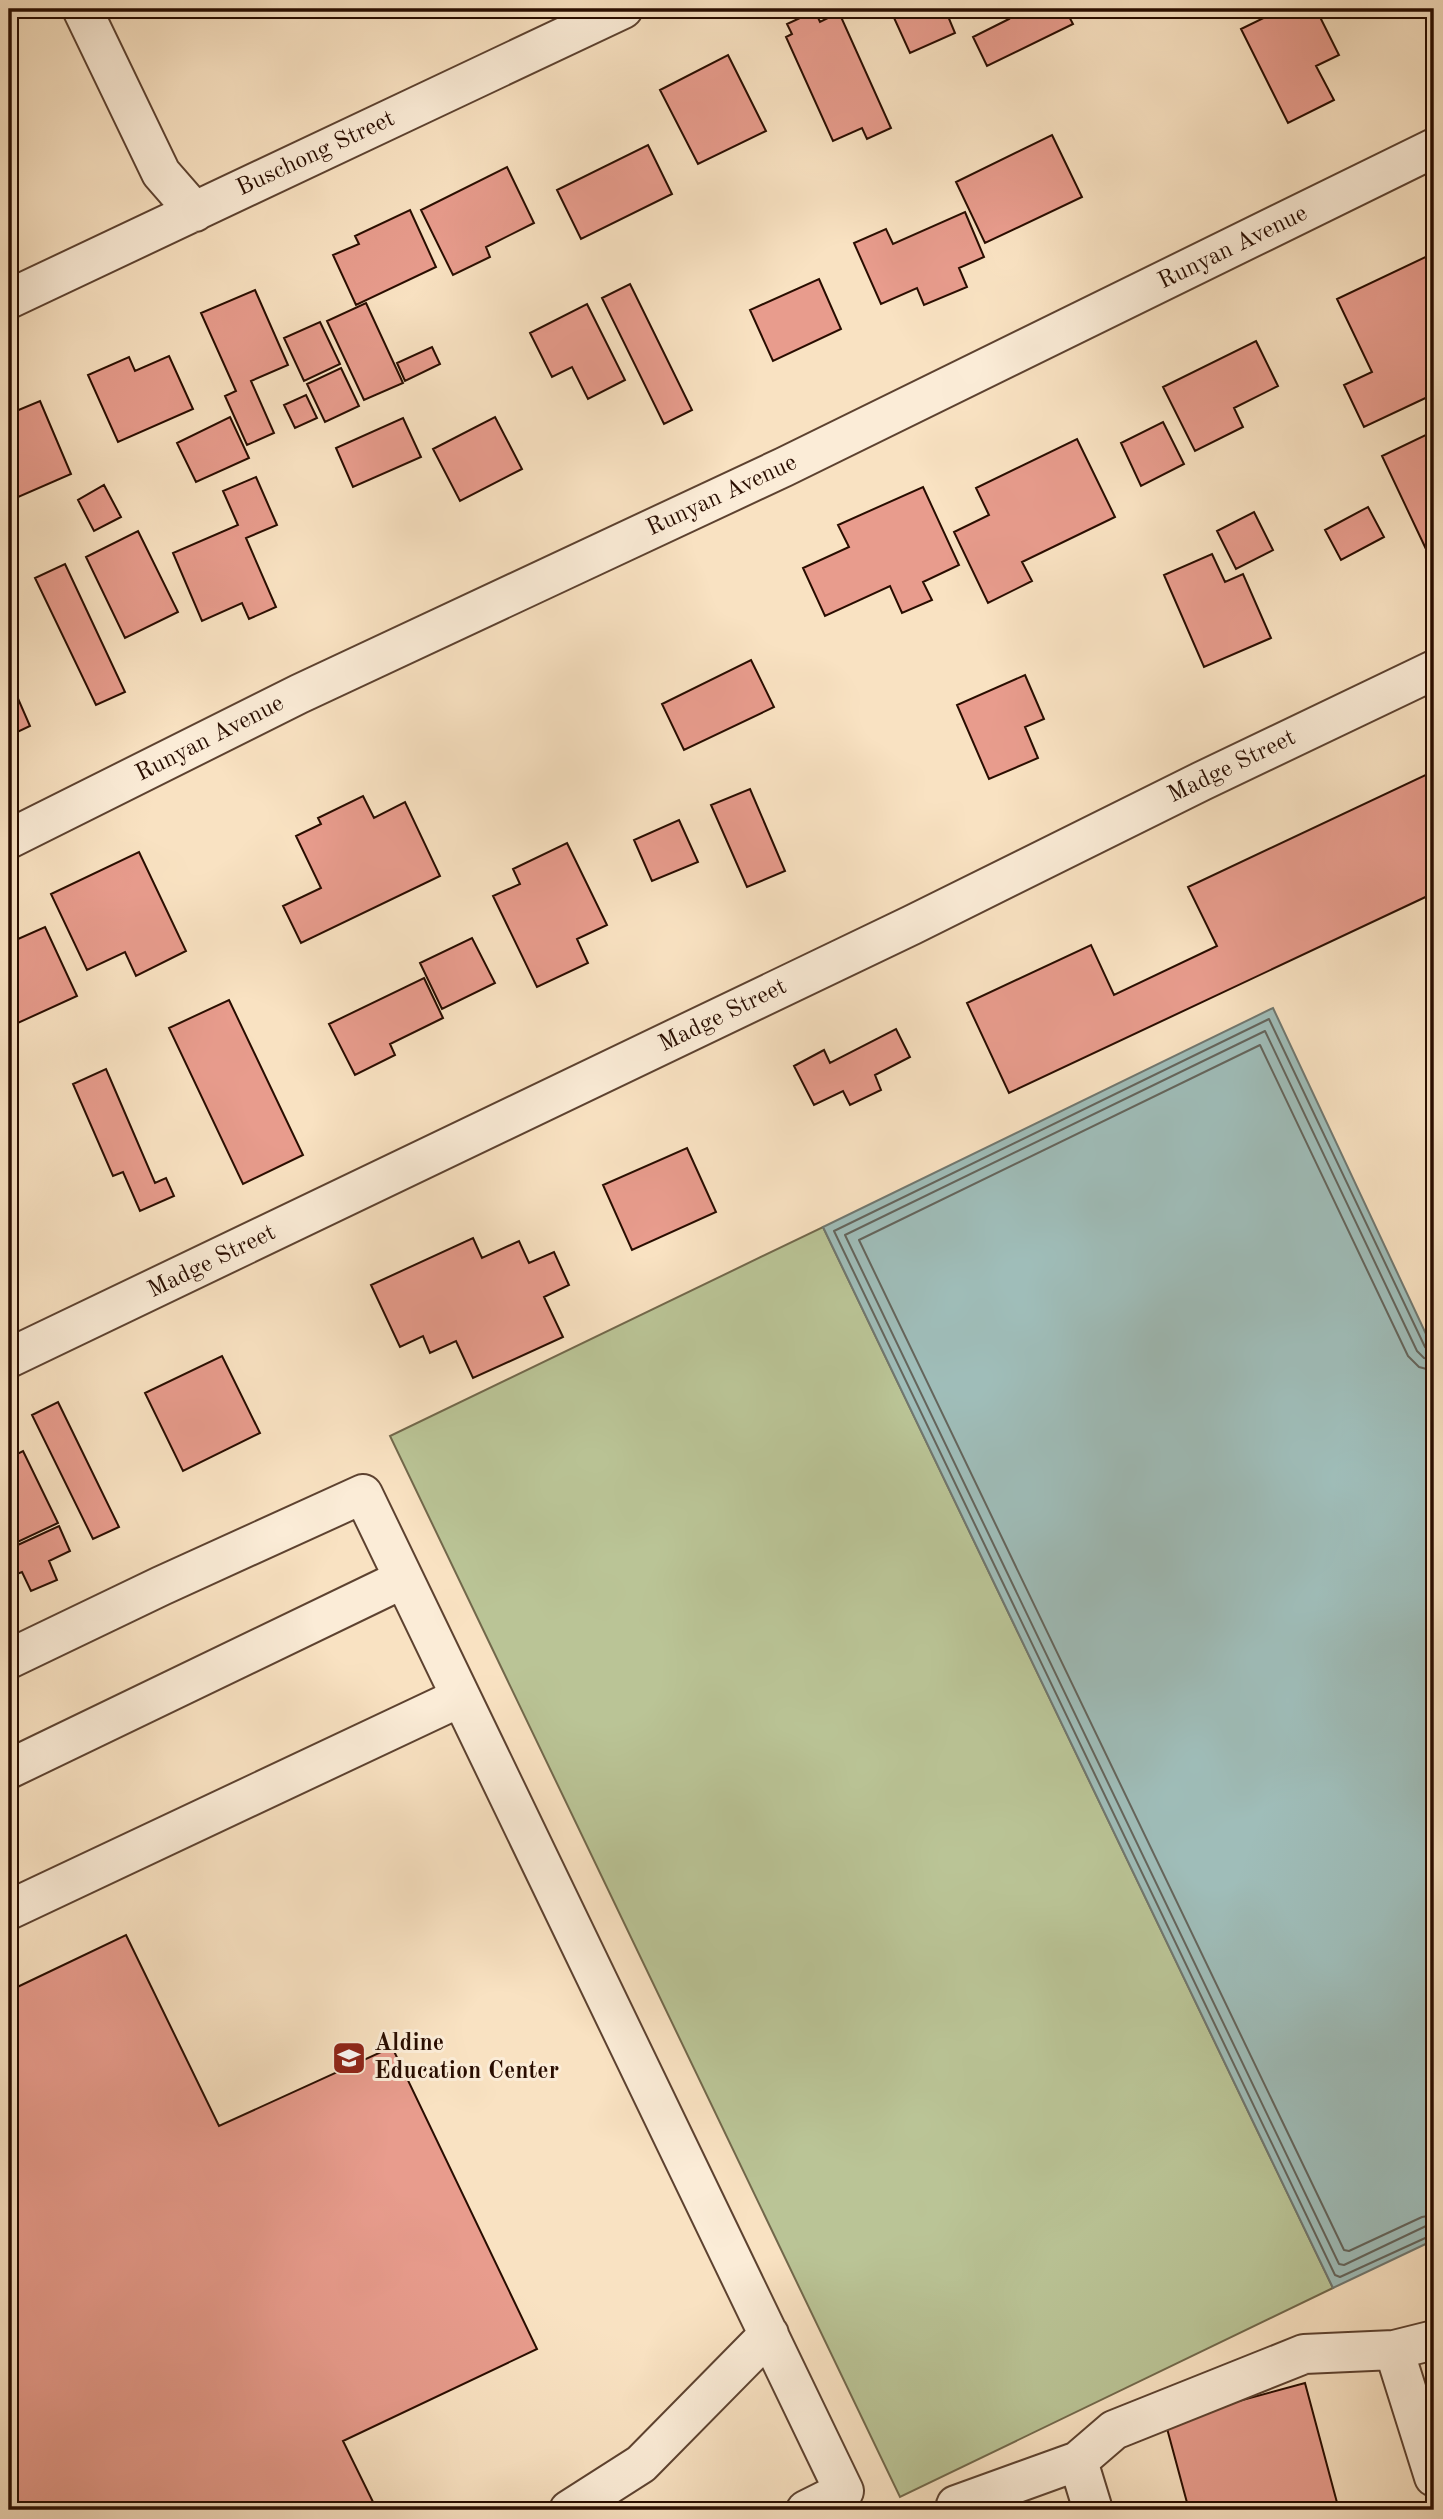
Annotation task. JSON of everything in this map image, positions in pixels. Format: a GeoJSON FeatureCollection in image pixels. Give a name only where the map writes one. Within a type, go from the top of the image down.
{"type":"FeatureCollection","features":[{"type":"Feature","properties":{"kind":"street"},"geometry":{"type":"LineString","coordinates":[[82,9],[161,173],[195,212]]}},
{"type":"Feature","properties":{"kind":"street","name":"Buschong Street"},"geometry":{"type":"LineString","coordinates":[[9,299],[623,9]]}},
{"type":"Feature","properties":{"kind":"street","name":"Runyan Avenue"},"geometry":{"type":"LineString","coordinates":[[9,839],[299,694],[784,467],[1434,148]]}},
{"type":"Feature","properties":{"kind":"street","name":"Madge Street"},"geometry":{"type":"LineString","coordinates":[[9,1358],[900,931],[1202,781],[1434,670]]}},
{"type":"Feature","properties":{"kind":"street"},"geometry":{"type":"LineString","coordinates":[[9,1659],[363,1494],[844,2491],[806,2510]]}},
{"type":"Feature","properties":{"kind":"street"},"geometry":{"type":"LineString","coordinates":[[9,1769],[404,1579]]}},
{"type":"Feature","properties":{"kind":"street"},"geometry":{"type":"LineString","coordinates":[[9,1910],[461,1697]]}},
{"type":"Feature","properties":{"kind":"street"},"geometry":{"type":"LineString","coordinates":[[569,2510],[641,2464],[769,2334]]}},
{"type":"Feature","properties":{"kind":"street"},"geometry":{"type":"LineString","coordinates":[[957,2510],[956,2505],[1078,2461],[1114,2430],[1304,2354],[1394,2350],[1434,2340]]}},
{"type":"Feature","properties":{"kind":"street"},"geometry":{"type":"LineString","coordinates":[[1394,2350],[1434,2477]]}},
{"type":"Feature","properties":{"kind":"street"},"geometry":{"type":"LineString","coordinates":[[1078,2461],[1093,2510]]}},
{"type":"Feature","properties":{"kind":"green space"},"geometry":{"type":"Polygon","coordinates":[[[823,1227],[1333,2288],[900,2497],[390,1436],[823,1227]]]}},
{"type":"Feature","properties":{"kind":"water"},"geometry":{"type":"Polygon","coordinates":[[[1273,1008],[1434,1351],[1434,2240],[1333,2288],[823,1227],[1273,1008]]]}},
{"type":"Feature","properties":{"kind":"building"},"geometry":{"type":"Polygon","coordinates":[[[829,9],[858,9],[841,17],[891,128],[867,139],[862,128],[833,141],[786,37],[792,34],[787,24],[815,11],[820,22],[832,16],[829,9]]]}},
{"type":"Feature","properties":{"kind":"building"},"geometry":{"type":"Polygon","coordinates":[[[890,9],[945,9],[955,33],[910,53],[890,9]]]}},
{"type":"Feature","properties":{"kind":"building"},"geometry":{"type":"Polygon","coordinates":[[[1003,9],[1065,9],[1073,24],[987,66],[973,37],[1009,19],[1003,9]]]}},
{"type":"Feature","properties":{"kind":"building"},"geometry":{"type":"Polygon","coordinates":[[[1282,9],[1316,9],[1339,55],[1316,66],[1334,100],[1288,123],[1241,29],[1282,9]]]}},
{"type":"Feature","properties":{"kind":"building"},"geometry":{"type":"Polygon","coordinates":[[[728,55],[766,131],[698,164],[660,90],[728,55]]]}},
{"type":"Feature","properties":{"kind":"building"},"geometry":{"type":"Polygon","coordinates":[[[1052,135],[1082,197],[985,243],[956,182],[1052,135]]]}},
{"type":"Feature","properties":{"kind":"building"},"geometry":{"type":"Polygon","coordinates":[[[648,145],[672,194],[581,239],[557,190],[648,145]]]}},
{"type":"Feature","properties":{"kind":"building"},"geometry":{"type":"Polygon","coordinates":[[[507,167],[534,223],[486,247],[490,257],[453,275],[421,210],[507,167]]]}},
{"type":"Feature","properties":{"kind":"building"},"geometry":{"type":"Polygon","coordinates":[[[410,210],[436,267],[356,305],[333,255],[359,244],[355,236],[410,210]]]}},
{"type":"Feature","properties":{"kind":"building"},"geometry":{"type":"Polygon","coordinates":[[[965,212],[984,257],[959,268],[967,287],[924,305],[917,288],[881,304],[854,243],[886,229],[893,244],[965,212]]]}},
{"type":"Feature","properties":{"kind":"building"},"geometry":{"type":"Polygon","coordinates":[[[1434,253],[1434,394],[1364,427],[1344,385],[1372,372],[1337,299],[1434,253]]]}},
{"type":"Feature","properties":{"kind":"building"},"geometry":{"type":"Polygon","coordinates":[[[819,279],[841,329],[773,361],[750,310],[819,279]]]}},
{"type":"Feature","properties":{"kind":"building"},"geometry":{"type":"Polygon","coordinates":[[[630,284],[692,410],[664,424],[602,298],[630,284]]]}},
{"type":"Feature","properties":{"kind":"building"},"geometry":{"type":"Polygon","coordinates":[[[255,290],[288,365],[251,381],[274,433],[247,445],[225,396],[236,391],[201,313],[255,290]]]}},
{"type":"Feature","properties":{"kind":"building"},"geometry":{"type":"Polygon","coordinates":[[[366,303],[403,383],[364,400],[327,321],[366,303]]]}},
{"type":"Feature","properties":{"kind":"building"},"geometry":{"type":"Polygon","coordinates":[[[587,304],[625,380],[588,399],[572,367],[552,377],[530,333],[587,304]]]}},
{"type":"Feature","properties":{"kind":"building"},"geometry":{"type":"Polygon","coordinates":[[[320,322],[340,364],[304,381],[284,338],[320,322]]]}},
{"type":"Feature","properties":{"kind":"building"},"geometry":{"type":"Polygon","coordinates":[[[1256,341],[1278,386],[1234,408],[1243,427],[1195,451],[1163,387],[1256,341]]]}},
{"type":"Feature","properties":{"kind":"building"},"geometry":{"type":"Polygon","coordinates":[[[432,347],[440,364],[405,381],[397,363],[432,347]]]}},
{"type":"Feature","properties":{"kind":"building"},"geometry":{"type":"Polygon","coordinates":[[[169,356],[193,409],[118,442],[88,375],[129,357],[135,371],[169,356]]]}},
{"type":"Feature","properties":{"kind":"building"},"geometry":{"type":"Polygon","coordinates":[[[341,368],[359,406],[325,422],[307,384],[341,368]]]}},
{"type":"Feature","properties":{"kind":"building"},"geometry":{"type":"Polygon","coordinates":[[[306,395],[317,418],[295,428],[284,405],[306,395]]]}},
{"type":"Feature","properties":{"kind":"building"},"geometry":{"type":"Polygon","coordinates":[[[40,401],[71,474],[9,501],[9,414],[40,401]]]}},
{"type":"Feature","properties":{"kind":"building"},"geometry":{"type":"Polygon","coordinates":[[[230,417],[249,458],[196,482],[177,443],[230,417]]]}},
{"type":"Feature","properties":{"kind":"building"},"geometry":{"type":"Polygon","coordinates":[[[495,417],[522,469],[460,501],[433,449],[495,417]]]}},
{"type":"Feature","properties":{"kind":"building"},"geometry":{"type":"Polygon","coordinates":[[[403,418],[421,457],[353,487],[336,448],[403,418]]]}},
{"type":"Feature","properties":{"kind":"building"},"geometry":{"type":"Polygon","coordinates":[[[1163,422],[1184,464],[1141,486],[1121,443],[1163,422]]]}},
{"type":"Feature","properties":{"kind":"building"},"geometry":{"type":"Polygon","coordinates":[[[1434,431],[1434,566],[1382,456],[1434,431]]]}},
{"type":"Feature","properties":{"kind":"building"},"geometry":{"type":"Polygon","coordinates":[[[1077,439],[1115,517],[1022,562],[1032,581],[988,603],[954,532],[989,515],[976,488],[1077,439]]]}},
{"type":"Feature","properties":{"kind":"building"},"geometry":{"type":"Polygon","coordinates":[[[256,477],[277,525],[246,538],[276,607],[249,619],[242,603],[202,621],[173,553],[238,525],[223,491],[256,477]]]}},
{"type":"Feature","properties":{"kind":"building"},"geometry":{"type":"Polygon","coordinates":[[[104,485],[121,517],[94,531],[78,500],[104,485]]]}},
{"type":"Feature","properties":{"kind":"building"},"geometry":{"type":"Polygon","coordinates":[[[923,487],[959,565],[923,582],[932,600],[902,613],[890,586],[825,616],[803,568],[849,547],[838,525],[923,487]]]}},
{"type":"Feature","properties":{"kind":"building"},"geometry":{"type":"Polygon","coordinates":[[[1368,507],[1384,537],[1341,560],[1325,530],[1368,507]]]}},
{"type":"Feature","properties":{"kind":"building"},"geometry":{"type":"Polygon","coordinates":[[[1254,512],[1273,550],[1236,569],[1217,531],[1254,512]]]}},
{"type":"Feature","properties":{"kind":"building"},"geometry":{"type":"Polygon","coordinates":[[[138,531],[178,612],[125,638],[86,557],[138,531]]]}},
{"type":"Feature","properties":{"kind":"building"},"geometry":{"type":"Polygon","coordinates":[[[1212,554],[1225,582],[1243,574],[1271,638],[1204,667],[1164,575],[1212,554]]]}},
{"type":"Feature","properties":{"kind":"building"},"geometry":{"type":"Polygon","coordinates":[[[65,564],[125,692],[96,705],[35,578],[65,564]]]}},
{"type":"Feature","properties":{"kind":"building"},"geometry":{"type":"Polygon","coordinates":[[[751,660],[774,707],[684,750],[662,704],[751,660]]]}},
{"type":"Feature","properties":{"kind":"building"},"geometry":{"type":"Polygon","coordinates":[[[1025,675],[1044,719],[1025,727],[1038,758],[989,779],[957,705],[1025,675]]]}},
{"type":"Feature","properties":{"kind":"building"},"geometry":{"type":"Polygon","coordinates":[[[9,678],[30,726],[9,736],[9,678]]]}},
{"type":"Feature","properties":{"kind":"building"},"geometry":{"type":"Polygon","coordinates":[[[1434,771],[1434,893],[1009,1093],[967,1003],[1091,945],[1114,995],[1217,946],[1188,887],[1434,771]]]}},
{"type":"Feature","properties":{"kind":"building"},"geometry":{"type":"Polygon","coordinates":[[[750,789],[785,871],[747,887],[711,805],[750,789]]]}},
{"type":"Feature","properties":{"kind":"building"},"geometry":{"type":"Polygon","coordinates":[[[363,796],[374,818],[405,802],[440,876],[301,943],[283,906],[321,888],[296,836],[321,824],[318,818],[363,796]]]}},
{"type":"Feature","properties":{"kind":"building"},"geometry":{"type":"Polygon","coordinates":[[[679,820],[698,862],[652,881],[634,840],[679,820]]]}},
{"type":"Feature","properties":{"kind":"building"},"geometry":{"type":"Polygon","coordinates":[[[567,843],[607,925],[577,939],[588,963],[537,987],[493,896],[520,884],[513,869],[567,843]]]}},
{"type":"Feature","properties":{"kind":"building"},"geometry":{"type":"Polygon","coordinates":[[[139,852],[186,951],[136,976],[125,952],[87,970],[51,894],[139,852]]]}},
{"type":"Feature","properties":{"kind":"building"},"geometry":{"type":"Polygon","coordinates":[[[45,927],[77,996],[9,1027],[9,943],[45,927]]]}},
{"type":"Feature","properties":{"kind":"building"},"geometry":{"type":"Polygon","coordinates":[[[472,938],[495,983],[442,1009],[420,963],[472,938]]]}},
{"type":"Feature","properties":{"kind":"building"},"geometry":{"type":"Polygon","coordinates":[[[424,978],[443,1018],[390,1044],[395,1055],[355,1075],[329,1024],[424,978]]]}},
{"type":"Feature","properties":{"kind":"building"},"geometry":{"type":"Polygon","coordinates":[[[229,1000],[303,1155],[243,1184],[169,1028],[229,1000]]]}},
{"type":"Feature","properties":{"kind":"building"},"geometry":{"type":"Polygon","coordinates":[[[896,1029],[910,1057],[875,1075],[881,1090],[850,1105],[843,1091],[814,1105],[794,1066],[824,1050],[830,1063],[896,1029]]]}},
{"type":"Feature","properties":{"kind":"building"},"geometry":{"type":"Polygon","coordinates":[[[106,1069],[155,1183],[166,1178],[174,1196],[140,1211],[123,1172],[113,1176],[73,1084],[106,1069]]]}},
{"type":"Feature","properties":{"kind":"building"},"geometry":{"type":"Polygon","coordinates":[[[687,1148],[716,1212],[632,1250],[603,1185],[687,1148]]]}},
{"type":"Feature","properties":{"kind":"building"},"geometry":{"type":"Polygon","coordinates":[[[473,1238],[482,1258],[519,1241],[529,1263],[554,1252],[569,1285],[544,1297],[563,1337],[473,1378],[456,1341],[430,1353],[423,1336],[400,1347],[371,1285],[473,1238]]]}},
{"type":"Feature","properties":{"kind":"building"},"geometry":{"type":"Polygon","coordinates":[[[222,1356],[260,1433],[183,1471],[145,1393],[222,1356]]]}},
{"type":"Feature","properties":{"kind":"building"},"geometry":{"type":"Polygon","coordinates":[[[58,1402],[119,1527],[93,1539],[32,1415],[58,1402]]]}},
{"type":"Feature","properties":{"kind":"building"},"geometry":{"type":"Polygon","coordinates":[[[23,1451],[58,1523],[9,1546],[9,1458],[23,1451]]]}},
{"type":"Feature","properties":{"kind":"building"},"geometry":{"type":"Polygon","coordinates":[[[59,1526],[70,1551],[49,1561],[57,1580],[31,1591],[22,1572],[9,1577],[9,1549],[59,1526]]]}},
{"type":"Feature","properties":{"kind":"building"},"geometry":{"type":"Polygon","coordinates":[[[126,1935],[219,2126],[392,2047],[537,2349],[343,2441],[377,2510],[9,2510],[9,1991],[126,1935]]]}},
{"type":"Feature","properties":{"kind":"building"},"geometry":{"type":"Polygon","coordinates":[[[1305,2383],[1339,2510],[1189,2510],[1165,2421],[1305,2383]]]}},
{"type":"Feature","properties":{"kind":"place","name":"Aldine Education Center"},"geometry":{"type":"Point","coordinates":[349,2058]}}]}
